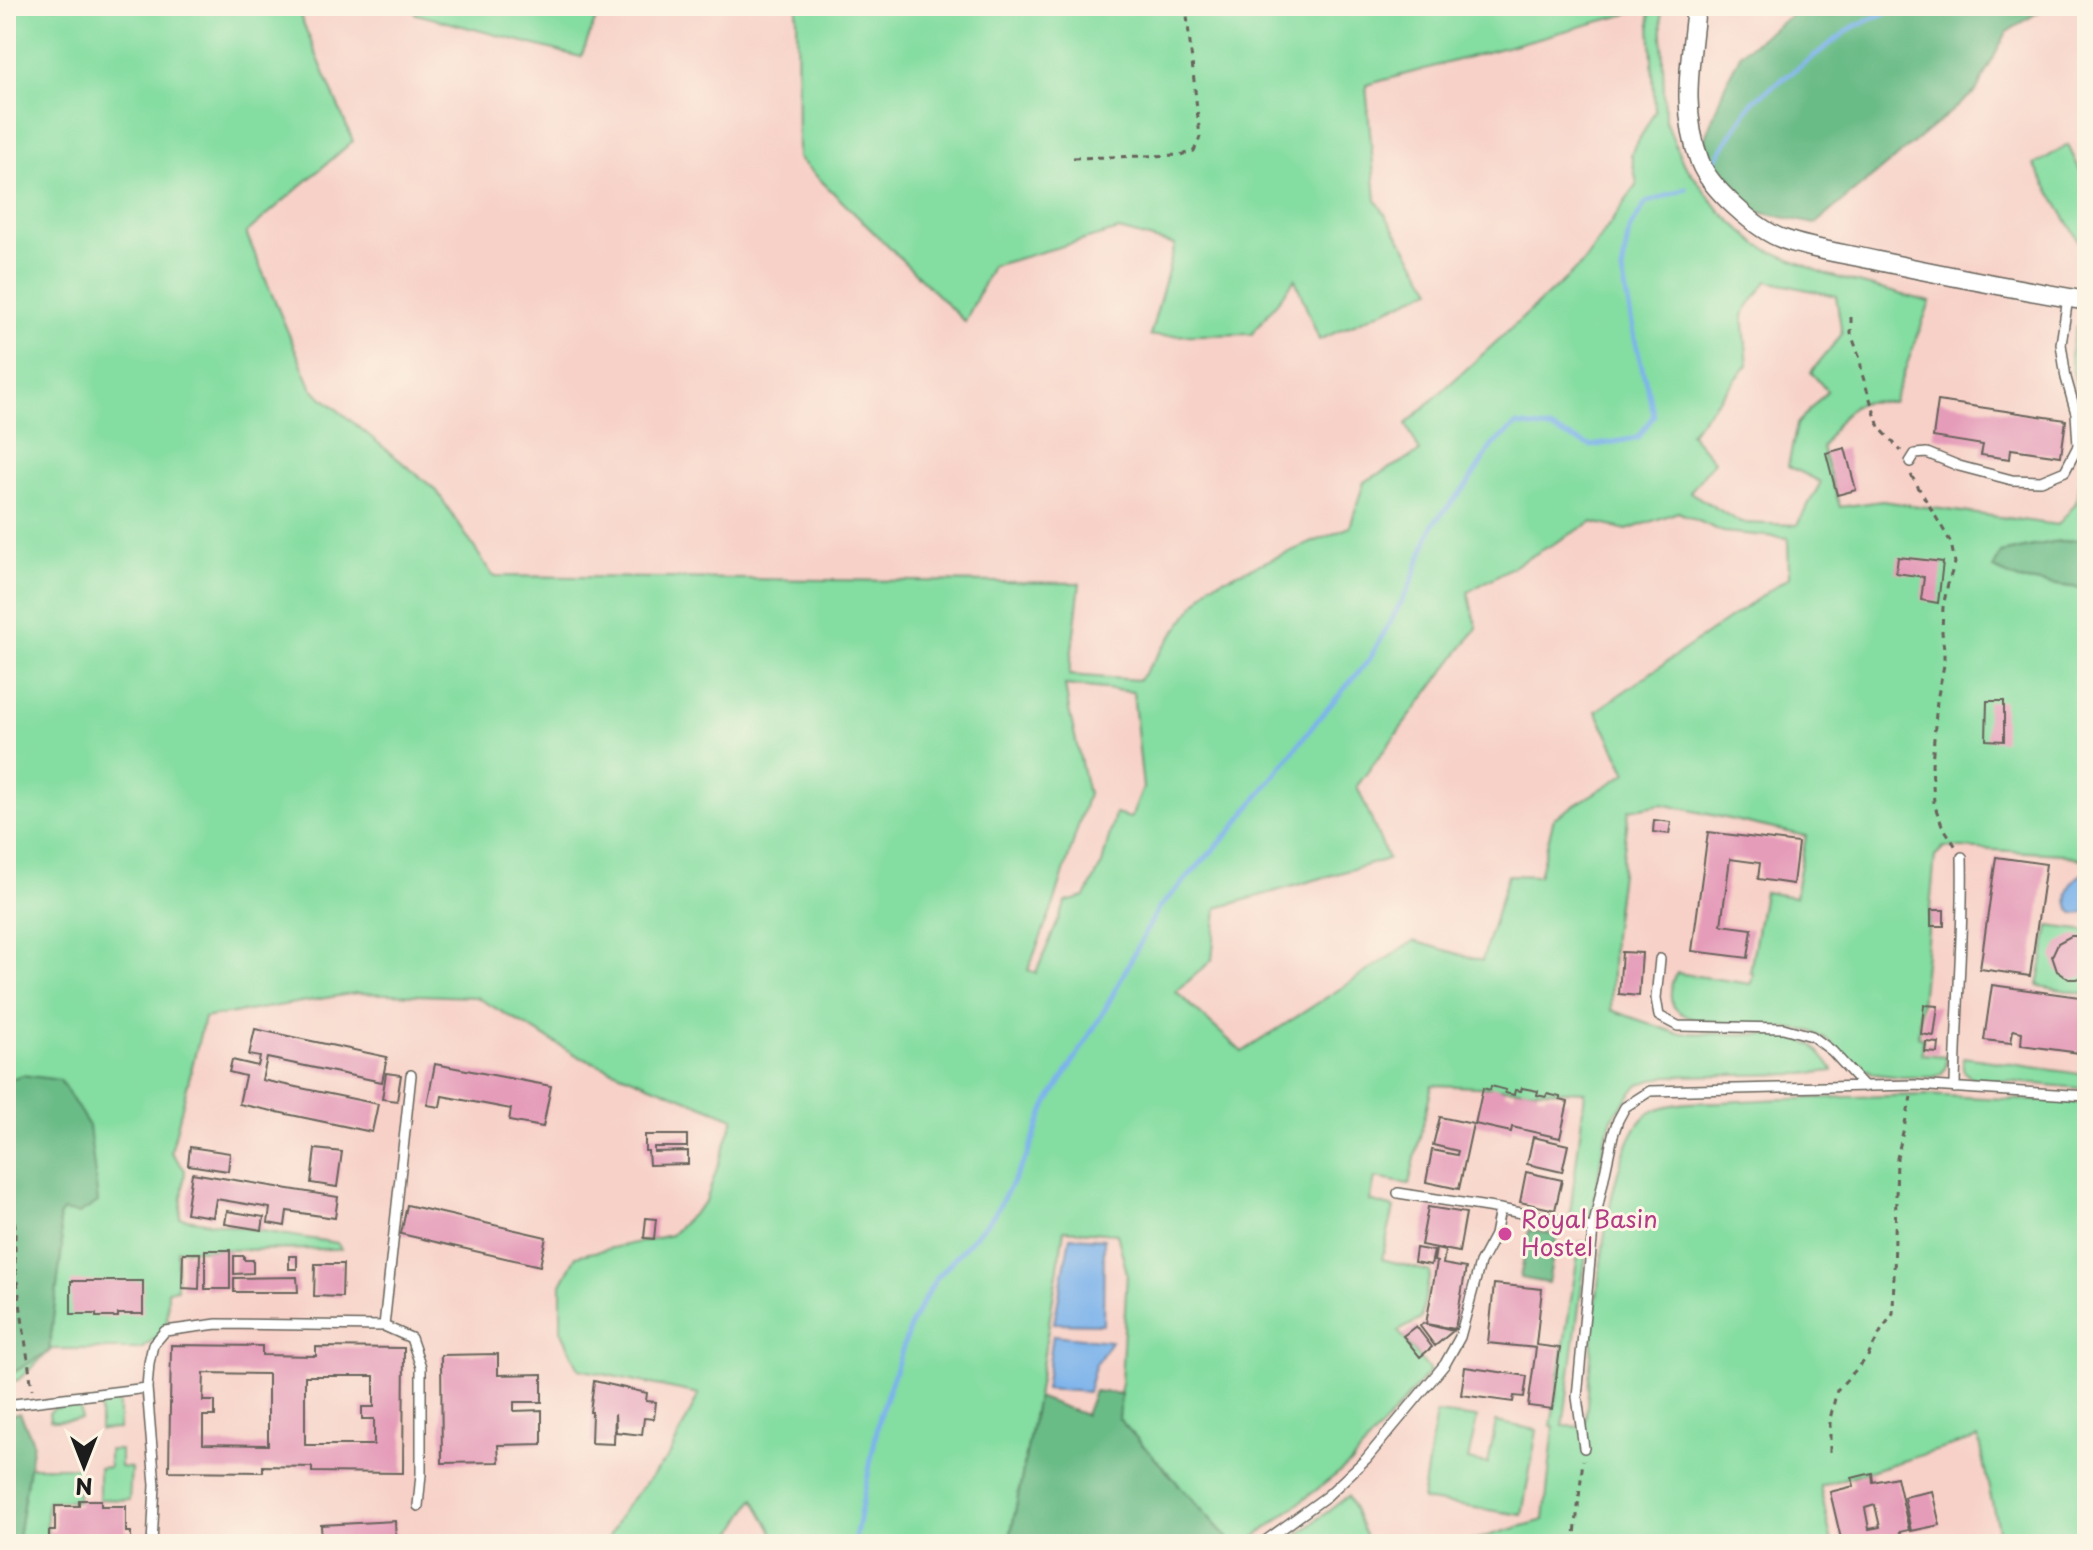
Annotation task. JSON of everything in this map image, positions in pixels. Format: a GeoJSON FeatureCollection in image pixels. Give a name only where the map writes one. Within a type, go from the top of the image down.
{"type":"FeatureCollection","features":[{"type":"Feature","properties":{"kind":"street"},"geometry":{"type":"LineString","coordinates":[[1696,6],[1688,94],[1689,121],[1701,165],[1716,188],[1745,215],[1781,239],[1983,283],[2078,300]]}},
{"type":"Feature","properties":{"kind":"lane"},"geometry":{"type":"LineString","coordinates":[[1910,462],[1915,454],[1927,453],[1959,466],[2012,480],[2041,481],[2065,471],[2078,446],[2076,413],[2061,344],[2078,300]]}},
{"type":"Feature","properties":{"kind":"lane"},"geometry":{"type":"LineString","coordinates":[[1955,1088],[1956,1020],[1964,915],[1962,857]]}},
{"type":"Feature","properties":{"kind":"lane"},"geometry":{"type":"LineString","coordinates":[[1660,959],[1656,998],[1659,1016],[1678,1026],[1783,1028],[1812,1036],[1832,1051],[1865,1087]]}},
{"type":"Feature","properties":{"kind":"lane"},"geometry":{"type":"LineString","coordinates":[[384,1326],[411,1075]]}},
{"type":"Feature","properties":{"kind":"lane"},"geometry":{"type":"LineString","coordinates":[[1584,1448],[1577,1397],[1593,1229],[1613,1135],[1625,1107],[1650,1091],[1915,1085],[2087,1096]]}},
{"type":"Feature","properties":{"kind":"lane"},"geometry":{"type":"LineString","coordinates":[[1398,1193],[1500,1209],[1593,1229]]}},
{"type":"Feature","properties":{"kind":"lane"},"geometry":{"type":"LineString","coordinates":[[1261,1544],[1327,1496],[1366,1459],[1445,1364],[1460,1337],[1480,1263],[1495,1235],[1500,1209]]}},
{"type":"Feature","properties":{"kind":"lane"},"geometry":{"type":"LineString","coordinates":[[152,1544],[155,1485],[147,1388],[153,1345],[165,1331],[217,1324],[384,1326],[411,1338],[421,1367],[418,1506]]}},
{"type":"Feature","properties":{"kind":"lane"},"geometry":{"type":"LineString","coordinates":[[6,1405],[147,1388]]}},
{"type":"Feature","properties":{"kind":"path"},"geometry":{"type":"LineString","coordinates":[[1073,158],[1180,155],[1194,151],[1200,137],[1186,6]]}},
{"type":"Feature","properties":{"kind":"path"},"geometry":{"type":"LineString","coordinates":[[1851,317],[1851,334],[1879,427],[1910,462],[1912,477],[1951,543],[1955,563],[1943,607],[1944,665],[1937,700],[1932,764],[1934,804],[1942,825],[1962,857]]}},
{"type":"Feature","properties":{"kind":"path"},"geometry":{"type":"LineString","coordinates":[[1830,1452],[1830,1419],[1837,1390],[1867,1358],[1893,1314],[1897,1158],[1915,1085]]}},
{"type":"Feature","properties":{"kind":"path"},"geometry":{"type":"LineString","coordinates":[[6,1174],[15,1225],[15,1267],[34,1402]]}},
{"type":"Feature","properties":{"kind":"path"},"geometry":{"type":"LineString","coordinates":[[1574,1544],[1584,1448]]}},
{"type":"Feature","properties":{"kind":"shaded area"},"geometry":{"type":"Polygon","coordinates":[[[6,6],[2087,6],[2087,1544],[6,1544],[6,6]]]}},
{"type":"Feature","properties":{"kind":"green space"},"geometry":{"type":"Polygon","coordinates":[[[6,6],[296,6],[353,141],[246,233],[312,389],[436,490],[493,576],[1080,583],[1069,675],[1139,680],[1211,584],[1350,527],[1364,482],[1420,452],[1406,424],[1584,262],[1637,184],[1631,154],[1655,111],[1649,8],[1366,85],[1376,200],[1432,289],[1319,340],[1295,279],[1252,334],[1150,336],[1175,245],[1119,230],[992,266],[965,322],[798,158],[797,6],[1661,6],[1665,120],[1682,161],[1721,212],[1759,246],[1828,275],[1930,302],[1893,402],[1868,402],[1854,406],[1838,422],[1822,448],[1840,507],[1882,501],[2058,525],[2076,503],[2085,429],[2070,356],[2076,327],[2087,329],[2087,539],[2053,542],[2001,553],[2019,580],[2087,589],[2087,861],[2062,854],[1944,847],[1935,856],[1918,1036],[1923,1038],[1922,1054],[1946,1056],[1942,1073],[1934,1077],[1875,1074],[1852,1062],[1830,1042],[1811,1031],[1695,1020],[1677,1010],[1671,998],[1677,973],[1751,984],[1753,973],[1750,972],[1764,892],[1795,897],[1806,836],[1662,804],[1629,810],[1613,935],[1611,1010],[1676,1033],[1787,1035],[1813,1045],[1833,1071],[1667,1076],[1639,1084],[1612,1118],[1604,1141],[1593,1210],[1590,1219],[1585,1222],[1570,1214],[1585,1092],[1432,1085],[1409,1184],[1375,1178],[1370,1201],[1394,1208],[1382,1259],[1430,1272],[1421,1319],[1398,1331],[1430,1371],[1350,1464],[1246,1544],[1233,1544],[1119,1419],[1127,1273],[1117,1234],[1064,1230],[1009,1544],[780,1544],[754,1499],[726,1544],[605,1544],[625,1507],[669,1456],[699,1394],[579,1369],[561,1330],[561,1284],[576,1256],[671,1235],[706,1201],[734,1118],[580,1057],[476,997],[356,993],[204,1018],[171,1152],[185,1170],[180,1218],[337,1243],[341,1249],[177,1250],[177,1289],[168,1290],[167,1329],[142,1349],[52,1349],[18,1380],[6,1383],[6,1377],[49,1351],[62,1247],[59,1217],[63,1211],[22,1075],[6,1081],[6,6]],[[1767,281],[1743,315],[1748,365],[1690,433],[1714,461],[1690,492],[1741,523],[1797,525],[1821,482],[1788,466],[1797,424],[1827,391],[1811,372],[1842,334],[1836,296],[1767,281]],[[1678,512],[1627,530],[1592,522],[1468,592],[1477,628],[1357,786],[1388,859],[1217,908],[1212,960],[1176,992],[1242,1052],[1414,941],[1482,961],[1508,875],[1539,876],[1554,818],[1627,773],[1596,711],[1789,577],[1788,538],[1723,532],[1678,512]],[[1065,685],[1088,794],[1055,901],[1028,970],[1036,973],[1066,902],[1085,897],[1102,864],[1115,814],[1131,818],[1143,788],[1133,692],[1065,685]]]}},
{"type":"Feature","properties":{"kind":"green space"},"geometry":{"type":"Polygon","coordinates":[[[413,6],[601,6],[581,57],[416,14],[413,6]]]}},
{"type":"Feature","properties":{"kind":"green space"},"geometry":{"type":"Polygon","coordinates":[[[1803,6],[2048,6],[2007,32],[1976,91],[1815,224],[1754,211],[1714,173],[1705,138],[1741,53],[1803,6]]]}},
{"type":"Feature","properties":{"kind":"green space"},"geometry":{"type":"Polygon","coordinates":[[[2068,145],[2087,185],[2087,254],[2034,165],[2068,145]]]}},
{"type":"Feature","properties":{"kind":"green space"},"geometry":{"type":"Polygon","coordinates":[[[2087,539],[2087,589],[2019,580],[1993,569],[2001,553],[2053,542],[2087,539]]]}},
{"type":"Feature","properties":{"kind":"green space"},"geometry":{"type":"Polygon","coordinates":[[[2049,926],[2087,931],[2087,994],[2038,986],[2049,926]]]}},
{"type":"Feature","properties":{"kind":"green space"},"geometry":{"type":"Polygon","coordinates":[[[1964,1057],[2087,1075],[2087,1089],[1974,1078],[1964,1070],[1964,1057]]]}},
{"type":"Feature","properties":{"kind":"green space"},"geometry":{"type":"Polygon","coordinates":[[[22,1075],[60,1080],[89,1126],[98,1202],[79,1214],[63,1211],[59,1217],[62,1247],[49,1351],[6,1377],[6,1081],[22,1075]]]}},
{"type":"Feature","properties":{"kind":"green space"},"geometry":{"type":"Polygon","coordinates":[[[1924,1095],[2087,1103],[2087,1544],[2001,1544],[1978,1438],[1820,1486],[1832,1544],[1459,1544],[1544,1520],[1554,1426],[1551,1426],[1580,1242],[1587,1246],[1563,1426],[1585,1427],[1595,1309],[1610,1208],[1620,1164],[1634,1131],[1651,1112],[1686,1103],[1924,1095]]]}},
{"type":"Feature","properties":{"kind":"green space"},"geometry":{"type":"Polygon","coordinates":[[[1529,1230],[1557,1235],[1548,1283],[1520,1278],[1529,1230]]]}},
{"type":"Feature","properties":{"kind":"green space"},"geometry":{"type":"Polygon","coordinates":[[[1094,1391],[1121,1394],[1119,1419],[1233,1544],[1009,1544],[1037,1397],[1085,1415],[1094,1391]]]}},
{"type":"Feature","properties":{"kind":"green space"},"geometry":{"type":"Polygon","coordinates":[[[100,1401],[119,1401],[119,1429],[100,1430],[100,1401]]]}},
{"type":"Feature","properties":{"kind":"green space"},"geometry":{"type":"Polygon","coordinates":[[[80,1405],[81,1419],[50,1420],[49,1413],[54,1408],[80,1405]]]}},
{"type":"Feature","properties":{"kind":"green space"},"geometry":{"type":"Polygon","coordinates":[[[20,1413],[33,1442],[17,1544],[6,1544],[6,1416],[20,1413]]]}},
{"type":"Feature","properties":{"kind":"green space"},"geometry":{"type":"Polygon","coordinates":[[[1436,1413],[1477,1418],[1468,1460],[1488,1464],[1496,1422],[1537,1430],[1522,1515],[1422,1500],[1436,1413]]]}},
{"type":"Feature","properties":{"kind":"green space"},"geometry":{"type":"Polygon","coordinates":[[[109,1450],[120,1450],[120,1467],[131,1468],[129,1500],[99,1499],[99,1468],[109,1467],[109,1450]]]}},
{"type":"Feature","properties":{"kind":"green space"},"geometry":{"type":"Polygon","coordinates":[[[29,1467],[78,1467],[78,1501],[47,1501],[47,1544],[17,1544],[29,1467]]]}},
{"type":"Feature","properties":{"kind":"green space"},"geometry":{"type":"Polygon","coordinates":[[[1348,1496],[1369,1544],[1286,1544],[1348,1496]]]}},
{"type":"Feature","properties":{"kind":"water"},"geometry":{"type":"Polygon","coordinates":[[[2082,874],[2087,875],[2087,910],[2080,914],[2070,909],[2068,895],[2070,887],[2082,874]]]}},
{"type":"Feature","properties":{"kind":"water"},"geometry":{"type":"Polygon","coordinates":[[[1070,1237],[1104,1239],[1103,1324],[1054,1323],[1070,1237]]]}},
{"type":"Feature","properties":{"kind":"water"},"geometry":{"type":"Polygon","coordinates":[[[1053,1335],[1111,1341],[1095,1366],[1088,1392],[1045,1389],[1053,1335]]]}},
{"type":"Feature","properties":{"kind":"building"},"geometry":{"type":"Polygon","coordinates":[[[1938,401],[2066,420],[2061,456],[2011,449],[2010,459],[1981,455],[1983,445],[1933,437],[1938,401]]]}},
{"type":"Feature","properties":{"kind":"building"},"geometry":{"type":"Polygon","coordinates":[[[1845,448],[1856,490],[1837,495],[1826,453],[1845,448]]]}},
{"type":"Feature","properties":{"kind":"building"},"geometry":{"type":"Polygon","coordinates":[[[1898,557],[1943,562],[1938,603],[1921,600],[1924,577],[1896,573],[1898,557]]]}},
{"type":"Feature","properties":{"kind":"building"},"geometry":{"type":"Polygon","coordinates":[[[1987,701],[2004,701],[2004,741],[1986,740],[1987,701]]]}},
{"type":"Feature","properties":{"kind":"building"},"geometry":{"type":"Polygon","coordinates":[[[1654,820],[1671,822],[1669,834],[1653,832],[1654,820]]]}},
{"type":"Feature","properties":{"kind":"building"},"geometry":{"type":"Polygon","coordinates":[[[1708,832],[1798,843],[1793,884],[1758,879],[1760,863],[1730,859],[1721,925],[1752,929],[1748,958],[1692,951],[1708,832]]]}},
{"type":"Feature","properties":{"kind":"building"},"geometry":{"type":"Polygon","coordinates":[[[1996,857],[2046,864],[2030,976],[1980,969],[1996,857]]]}},
{"type":"Feature","properties":{"kind":"building"},"geometry":{"type":"Polygon","coordinates":[[[1931,910],[1944,910],[1944,926],[1931,926],[1931,910]]]}},
{"type":"Feature","properties":{"kind":"building"},"geometry":{"type":"Polygon","coordinates":[[[2071,936],[2087,940],[2087,975],[2077,979],[2069,979],[2057,971],[2052,956],[2058,943],[2071,936]]]}},
{"type":"Feature","properties":{"kind":"building"},"geometry":{"type":"Polygon","coordinates":[[[1622,952],[1642,953],[1639,996],[1619,994],[1622,952]]]}},
{"type":"Feature","properties":{"kind":"building"},"geometry":{"type":"Polygon","coordinates":[[[1992,985],[2087,998],[2087,1054],[2021,1045],[2022,1032],[2013,1030],[2011,1043],[1984,1040],[1992,985]]]}},
{"type":"Feature","properties":{"kind":"building"},"geometry":{"type":"Polygon","coordinates":[[[1924,1005],[1938,1006],[1934,1036],[1921,1034],[1924,1005]]]}},
{"type":"Feature","properties":{"kind":"building"},"geometry":{"type":"Polygon","coordinates":[[[255,1029],[387,1057],[382,1082],[267,1058],[262,1080],[378,1104],[372,1132],[239,1104],[245,1076],[229,1072],[232,1060],[258,1066],[260,1057],[249,1055],[255,1029]]]}},
{"type":"Feature","properties":{"kind":"building"},"geometry":{"type":"Polygon","coordinates":[[[1926,1042],[1939,1043],[1938,1053],[1925,1052],[1926,1042]]]}},
{"type":"Feature","properties":{"kind":"building"},"geometry":{"type":"Polygon","coordinates":[[[435,1064],[551,1086],[543,1127],[509,1121],[511,1109],[442,1096],[440,1107],[427,1105],[435,1064]]]}},
{"type":"Feature","properties":{"kind":"building"},"geometry":{"type":"Polygon","coordinates":[[[386,1073],[401,1075],[397,1101],[382,1099],[386,1073]]]}},
{"type":"Feature","properties":{"kind":"building"},"geometry":{"type":"Polygon","coordinates":[[[1491,1086],[1514,1095],[1515,1090],[1521,1091],[1522,1088],[1538,1091],[1537,1095],[1546,1097],[1547,1094],[1568,1102],[1560,1138],[1512,1127],[1511,1132],[1475,1124],[1483,1088],[1490,1090],[1491,1086]]]}},
{"type":"Feature","properties":{"kind":"building"},"geometry":{"type":"Polygon","coordinates":[[[1440,1117],[1473,1124],[1459,1189],[1426,1182],[1432,1150],[1457,1155],[1458,1151],[1433,1145],[1440,1117]]]}},
{"type":"Feature","properties":{"kind":"building"},"geometry":{"type":"Polygon","coordinates":[[[645,1135],[687,1135],[687,1147],[654,1147],[654,1152],[688,1151],[688,1164],[649,1165],[645,1135]]]}},
{"type":"Feature","properties":{"kind":"building"},"geometry":{"type":"Polygon","coordinates":[[[1533,1137],[1568,1145],[1562,1172],[1527,1164],[1533,1137]]]}},
{"type":"Feature","properties":{"kind":"building"},"geometry":{"type":"Polygon","coordinates":[[[190,1147],[230,1153],[228,1171],[188,1165],[190,1147]]]}},
{"type":"Feature","properties":{"kind":"building"},"geometry":{"type":"Polygon","coordinates":[[[315,1149],[342,1152],[337,1187],[311,1183],[315,1149]]]}},
{"type":"Feature","properties":{"kind":"building"},"geometry":{"type":"Polygon","coordinates":[[[1526,1172],[1562,1180],[1555,1210],[1520,1202],[1526,1172]]]}},
{"type":"Feature","properties":{"kind":"building"},"geometry":{"type":"Polygon","coordinates":[[[192,1173],[338,1197],[335,1218],[287,1211],[285,1226],[268,1223],[270,1208],[216,1199],[213,1217],[186,1213],[192,1173]]]}},
{"type":"Feature","properties":{"kind":"building"},"geometry":{"type":"Polygon","coordinates":[[[407,1205],[546,1237],[540,1266],[401,1234],[407,1205]]]}},
{"type":"Feature","properties":{"kind":"building"},"geometry":{"type":"Polygon","coordinates":[[[1428,1207],[1466,1213],[1459,1252],[1421,1245],[1428,1207]]]}},
{"type":"Feature","properties":{"kind":"building"},"geometry":{"type":"Polygon","coordinates":[[[227,1211],[264,1217],[262,1230],[225,1224],[227,1211]]]}},
{"type":"Feature","properties":{"kind":"building"},"geometry":{"type":"Polygon","coordinates":[[[646,1218],[656,1219],[654,1239],[644,1238],[646,1218]]]}},
{"type":"Feature","properties":{"kind":"building"},"geometry":{"type":"Polygon","coordinates":[[[1416,1248],[1434,1251],[1431,1265],[1414,1262],[1416,1248]]]}},
{"type":"Feature","properties":{"kind":"building"},"geometry":{"type":"Polygon","coordinates":[[[1436,1249],[1445,1251],[1443,1264],[1466,1268],[1455,1329],[1426,1324],[1437,1262],[1434,1261],[1436,1249]]]}},
{"type":"Feature","properties":{"kind":"building"},"geometry":{"type":"Polygon","coordinates":[[[205,1250],[230,1250],[230,1289],[205,1289],[205,1250]]]}},
{"type":"Feature","properties":{"kind":"building"},"geometry":{"type":"Polygon","coordinates":[[[183,1253],[200,1253],[199,1289],[182,1288],[183,1253]]]}},
{"type":"Feature","properties":{"kind":"building"},"geometry":{"type":"Polygon","coordinates":[[[234,1256],[253,1260],[253,1273],[234,1274],[234,1256]]]}},
{"type":"Feature","properties":{"kind":"building"},"geometry":{"type":"Polygon","coordinates":[[[289,1256],[297,1256],[297,1269],[289,1269],[289,1256]]]}},
{"type":"Feature","properties":{"kind":"building"},"geometry":{"type":"Polygon","coordinates":[[[315,1264],[343,1264],[342,1297],[314,1296],[315,1264]]]}},
{"type":"Feature","properties":{"kind":"building"},"geometry":{"type":"Polygon","coordinates":[[[297,1277],[298,1292],[234,1292],[234,1278],[297,1277]]]}},
{"type":"Feature","properties":{"kind":"building"},"geometry":{"type":"Polygon","coordinates":[[[71,1281],[143,1281],[143,1314],[96,1317],[96,1314],[71,1314],[71,1281]]]}},
{"type":"Feature","properties":{"kind":"building"},"geometry":{"type":"Polygon","coordinates":[[[1494,1284],[1542,1289],[1536,1345],[1560,1348],[1552,1409],[1528,1406],[1536,1348],[1488,1343],[1494,1284]]]}},
{"type":"Feature","properties":{"kind":"building"},"geometry":{"type":"Polygon","coordinates":[[[1423,1323],[1453,1331],[1435,1346],[1420,1326],[1423,1323]]]}},
{"type":"Feature","properties":{"kind":"building"},"geometry":{"type":"Polygon","coordinates":[[[1416,1326],[1432,1347],[1420,1357],[1403,1336],[1416,1326]]]}},
{"type":"Feature","properties":{"kind":"building"},"geometry":{"type":"Polygon","coordinates":[[[171,1345],[262,1346],[262,1355],[316,1356],[316,1347],[404,1348],[403,1473],[312,1472],[312,1467],[263,1466],[263,1472],[169,1471],[171,1345]],[[204,1373],[203,1401],[215,1401],[215,1416],[203,1416],[203,1444],[268,1445],[268,1374],[204,1373]],[[305,1376],[305,1445],[374,1445],[374,1419],[362,1419],[362,1407],[374,1407],[374,1376],[305,1376]]]}},
{"type":"Feature","properties":{"kind":"building"},"geometry":{"type":"Polygon","coordinates":[[[498,1354],[498,1375],[542,1374],[542,1402],[514,1402],[514,1411],[542,1410],[542,1444],[498,1445],[499,1462],[442,1463],[441,1355],[498,1354]]]}},
{"type":"Feature","properties":{"kind":"building"},"geometry":{"type":"Polygon","coordinates":[[[1465,1367],[1527,1376],[1524,1397],[1514,1396],[1513,1402],[1461,1395],[1465,1367]]]}},
{"type":"Feature","properties":{"kind":"building"},"geometry":{"type":"Polygon","coordinates":[[[594,1381],[647,1393],[646,1401],[656,1402],[654,1419],[644,1418],[642,1435],[616,1432],[615,1413],[614,1444],[591,1443],[590,1412],[594,1381]]]}},
{"type":"Feature","properties":{"kind":"building"},"geometry":{"type":"Polygon","coordinates":[[[1872,1473],[1873,1482],[1897,1477],[1909,1530],[1900,1532],[1903,1544],[1842,1543],[1830,1492],[1854,1486],[1852,1478],[1872,1473]],[[1875,1505],[1865,1508],[1869,1529],[1880,1527],[1875,1505]]]}},
{"type":"Feature","properties":{"kind":"building"},"geometry":{"type":"Polygon","coordinates":[[[1932,1491],[1940,1525],[1911,1531],[1904,1497],[1932,1491]]]}},
{"type":"Feature","properties":{"kind":"building"},"geometry":{"type":"Polygon","coordinates":[[[79,1500],[101,1500],[101,1506],[126,1506],[126,1532],[131,1532],[131,1544],[49,1544],[49,1531],[55,1531],[55,1506],[79,1506],[79,1500]]]}},
{"type":"Feature","properties":{"kind":"building"},"geometry":{"type":"Polygon","coordinates":[[[395,1521],[396,1544],[322,1544],[321,1525],[395,1521]]]}},
{"type":"Feature","properties":{"kind":"waterway"},"geometry":{"type":"LineString","coordinates":[[1714,162],[1753,101],[1853,27],[1900,6]]}},
{"type":"Feature","properties":{"kind":"waterway"},"geometry":{"type":"LineString","coordinates":[[854,1544],[880,1415],[912,1321],[936,1279],[994,1215],[1027,1156],[1046,1106],[1103,1013],[1158,909],[1231,831],[1369,660],[1409,588],[1433,524],[1467,485],[1491,447],[1516,425],[1550,429],[1591,446],[1638,438],[1654,415],[1622,272],[1629,230],[1646,203],[1686,189]]}},
{"type":"Feature","properties":{"kind":"place","name":"Royal Basin Hostel"},"geometry":{"type":"Point","coordinates":[1505,1234]}}]}
